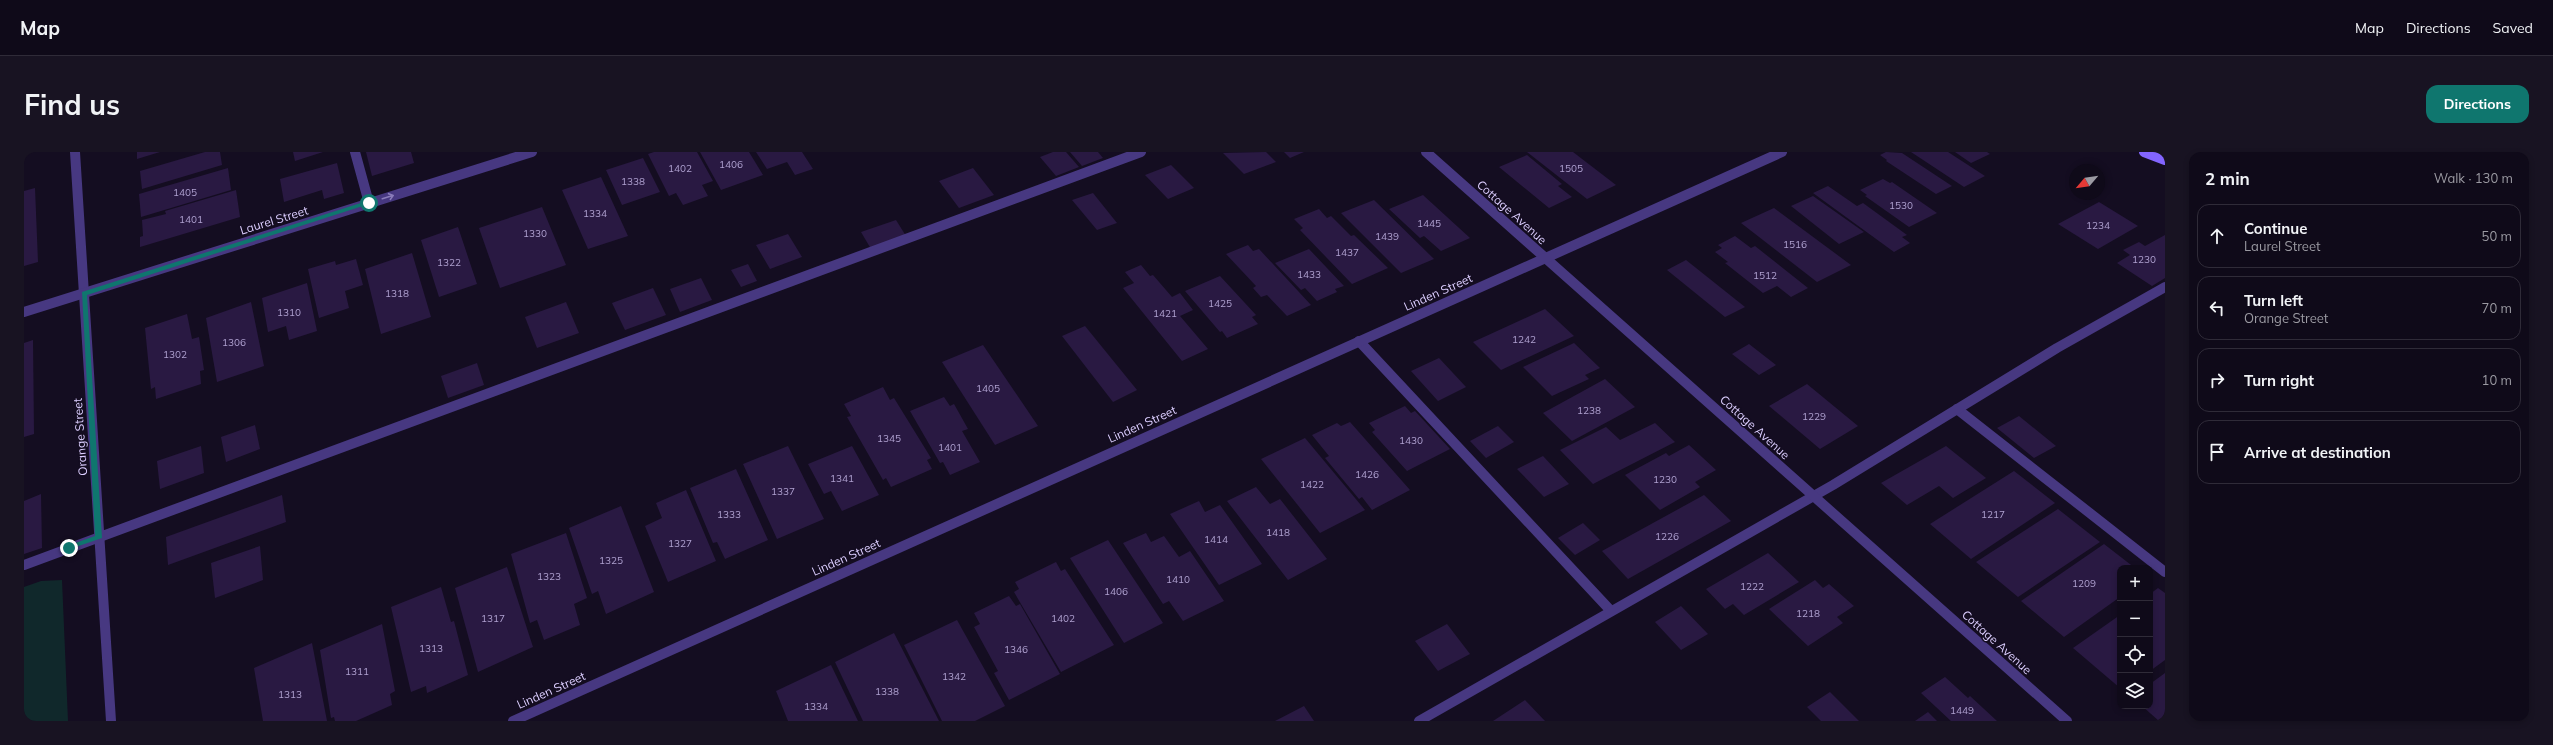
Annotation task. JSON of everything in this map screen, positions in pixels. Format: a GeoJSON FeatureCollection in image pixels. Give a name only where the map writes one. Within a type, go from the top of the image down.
{"type":"FeatureCollection","features":[{"type":"Feature","properties":{"kind":"street","name":"Orange Street"},"geometry":{"type":"LineString","coordinates":[[75,152],[111,721]]}},
{"type":"Feature","properties":{"kind":"street"},"geometry":{"type":"LineString","coordinates":[[355,152],[369,203]]}},
{"type":"Feature","properties":{"kind":"street","name":"Laurel Street"},"geometry":{"type":"LineString","coordinates":[[24,312],[532,152]]}},
{"type":"Feature","properties":{"kind":"street"},"geometry":{"type":"LineString","coordinates":[[24,565],[1141,152]]}},
{"type":"Feature","properties":{"kind":"street","name":"Cottage Avenue"},"geometry":{"type":"LineString","coordinates":[[1426,152],[2067,721]]}},
{"type":"Feature","properties":{"kind":"street","name":"Linden Street"},"geometry":{"type":"LineString","coordinates":[[513,721],[1782,152]]}},
{"type":"Feature","properties":{"kind":"street"},"geometry":{"type":"LineString","coordinates":[[2144,152],[2165,160]]}},
{"type":"Feature","properties":{"kind":"street"},"geometry":{"type":"LineString","coordinates":[[1419,721],[1813,496],[2057,348],[2165,286]]}},
{"type":"Feature","properties":{"kind":"street"},"geometry":{"type":"LineString","coordinates":[[1360,341],[1611,611]]}},
{"type":"Feature","properties":{"kind":"street"},"geometry":{"type":"LineString","coordinates":[[1957,409],[2165,572]]}},
{"type":"Feature","properties":{"kind":"green space"},"geometry":{"type":"Polygon","coordinates":[[[62,580],[68,721],[24,721],[24,587],[41,581],[62,580]]]}},
{"type":"Feature","properties":{"kind":"building"},"geometry":{"type":"Polygon","coordinates":[[[137,152],[160,152],[137,159],[137,152]]]}},
{"type":"Feature","properties":{"kind":"building"},"geometry":{"type":"Polygon","coordinates":[[[205,152],[220,152],[222,165],[142,189],[140,171],[205,152]]]}},
{"type":"Feature","properties":{"kind":"building"},"geometry":{"type":"Polygon","coordinates":[[[293,152],[323,152],[295,161],[293,152]]]}},
{"type":"Feature","properties":{"kind":"building"},"geometry":{"type":"Polygon","coordinates":[[[366,152],[411,152],[414,163],[372,176],[366,152]]]}},
{"type":"Feature","properties":{"kind":"building"},"geometry":{"type":"Polygon","coordinates":[[[654,152],[697,152],[713,181],[702,185],[708,196],[683,205],[676,193],[669,196],[648,154],[654,152]]]}},
{"type":"Feature","properties":{"kind":"building"},"geometry":{"type":"Polygon","coordinates":[[[700,152],[749,152],[763,175],[721,190],[700,152]]]}},
{"type":"Feature","properties":{"kind":"building"},"geometry":{"type":"Polygon","coordinates":[[[756,152],[802,152],[813,169],[795,175],[787,162],[767,169],[756,152]]]}},
{"type":"Feature","properties":{"kind":"building"},"geometry":{"type":"Polygon","coordinates":[[[1053,152],[1066,152],[1079,167],[1056,176],[1040,157],[1053,152]]]}},
{"type":"Feature","properties":{"kind":"building"},"geometry":{"type":"Polygon","coordinates":[[[1070,152],[1098,152],[1103,158],[1082,166],[1070,152]]]}},
{"type":"Feature","properties":{"kind":"building"},"geometry":{"type":"Polygon","coordinates":[[[1266,152],[1276,162],[1244,174],[1223,153],[1266,152]]]}},
{"type":"Feature","properties":{"kind":"building"},"geometry":{"type":"Polygon","coordinates":[[[1284,152],[1304,152],[1290,158],[1284,152]]]}},
{"type":"Feature","properties":{"kind":"building"},"geometry":{"type":"Polygon","coordinates":[[[1527,152],[1573,152],[1616,185],[1587,199],[1527,152]]]}},
{"type":"Feature","properties":{"kind":"building"},"geometry":{"type":"Polygon","coordinates":[[[1886,152],[1902,153],[1952,186],[1936,194],[1886,161],[1887,160],[1880,155],[1886,152]]]}},
{"type":"Feature","properties":{"kind":"building"},"geometry":{"type":"Polygon","coordinates":[[[1911,152],[1948,152],[1985,176],[1964,187],[1911,152]]]}},
{"type":"Feature","properties":{"kind":"building"},"geometry":{"type":"Polygon","coordinates":[[[1955,152],[1987,152],[1990,154],[1971,163],[1955,152]]]}},
{"type":"Feature","properties":{"kind":"building"},"geometry":{"type":"Polygon","coordinates":[[[1527,155],[1562,184],[1558,186],[1572,197],[1549,208],[1499,167],[1527,155]]]}},
{"type":"Feature","properties":{"kind":"building"},"geometry":{"type":"Polygon","coordinates":[[[643,158],[660,192],[622,205],[606,170],[643,158]]]}},
{"type":"Feature","properties":{"kind":"building"},"geometry":{"type":"Polygon","coordinates":[[[337,163],[344,193],[324,199],[322,190],[284,202],[280,179],[337,163]]]}},
{"type":"Feature","properties":{"kind":"building"},"geometry":{"type":"Polygon","coordinates":[[[1171,165],[1194,188],[1168,199],[1145,175],[1171,165]]]}},
{"type":"Feature","properties":{"kind":"building"},"geometry":{"type":"Polygon","coordinates":[[[228,168],[231,190],[141,217],[139,194],[228,168]]]}},
{"type":"Feature","properties":{"kind":"building"},"geometry":{"type":"Polygon","coordinates":[[[973,168],[994,195],[959,208],[939,181],[973,168]]]}},
{"type":"Feature","properties":{"kind":"building"},"geometry":{"type":"Polygon","coordinates":[[[601,177],[628,236],[588,249],[562,190],[601,177]]]}},
{"type":"Feature","properties":{"kind":"building"},"geometry":{"type":"Polygon","coordinates":[[[1883,179],[1890,183],[1892,182],[1937,213],[1909,227],[1865,196],[1867,195],[1860,190],[1883,179]]]}},
{"type":"Feature","properties":{"kind":"building"},"geometry":{"type":"Polygon","coordinates":[[[1828,186],[1857,206],[1863,203],[1907,235],[1902,237],[1910,243],[1894,252],[1813,193],[1828,186]]]}},
{"type":"Feature","properties":{"kind":"building"},"geometry":{"type":"Polygon","coordinates":[[[35,188],[38,262],[24,266],[24,191],[35,188]]]}},
{"type":"Feature","properties":{"kind":"building"},"geometry":{"type":"Polygon","coordinates":[[[236,190],[240,217],[140,247],[140,237],[143,236],[142,220],[166,214],[165,211],[236,190]]]}},
{"type":"Feature","properties":{"kind":"building"},"geometry":{"type":"Polygon","coordinates":[[[1093,193],[1117,223],[1097,230],[1072,200],[1093,193]]]}},
{"type":"Feature","properties":{"kind":"building"},"geometry":{"type":"Polygon","coordinates":[[[1423,195],[1470,238],[1441,251],[1424,236],[1420,238],[1389,209],[1423,195]]]}},
{"type":"Feature","properties":{"kind":"building"},"geometry":{"type":"Polygon","coordinates":[[[1813,196],[1864,232],[1839,244],[1791,206],[1813,196]]]}},
{"type":"Feature","properties":{"kind":"building"},"geometry":{"type":"Polygon","coordinates":[[[1374,200],[1434,259],[1401,273],[1341,213],[1374,200]]]}},
{"type":"Feature","properties":{"kind":"building"},"geometry":{"type":"Polygon","coordinates":[[[2099,202],[2138,226],[2098,249],[2058,224],[2099,202]]]}},
{"type":"Feature","properties":{"kind":"building"},"geometry":{"type":"Polygon","coordinates":[[[542,207],[566,265],[500,288],[479,228],[542,207]]]}},
{"type":"Feature","properties":{"kind":"building"},"geometry":{"type":"Polygon","coordinates":[[[1774,208],[1851,265],[1817,282],[1741,223],[1774,208]]]}},
{"type":"Feature","properties":{"kind":"building"},"geometry":{"type":"Polygon","coordinates":[[[1319,209],[1327,218],[1331,216],[1351,236],[1354,235],[1388,268],[1352,284],[1300,230],[1303,228],[1294,219],[1319,209]]]}},
{"type":"Feature","properties":{"kind":"building"},"geometry":{"type":"Polygon","coordinates":[[[896,220],[906,236],[871,249],[861,232],[896,220]]]}},
{"type":"Feature","properties":{"kind":"building"},"geometry":{"type":"Polygon","coordinates":[[[458,227],[477,284],[439,297],[421,240],[458,227]]]}},
{"type":"Feature","properties":{"kind":"building"},"geometry":{"type":"Polygon","coordinates":[[[788,234],[802,257],[770,269],[756,245],[788,234]]]}},
{"type":"Feature","properties":{"kind":"building"},"geometry":{"type":"Polygon","coordinates":[[[2165,235],[2165,278],[2152,286],[2117,263],[2130,255],[2123,250],[2139,242],[2145,246],[2165,235]]]}},
{"type":"Feature","properties":{"kind":"building"},"geometry":{"type":"Polygon","coordinates":[[[1735,236],[1751,248],[1755,246],[1808,288],[1791,297],[1777,286],[1763,293],[1725,263],[1728,262],[1715,252],[1722,248],[1718,245],[1735,236]]]}},
{"type":"Feature","properties":{"kind":"building"},"geometry":{"type":"Polygon","coordinates":[[[1248,245],[1253,251],[1259,249],[1311,305],[1287,316],[1267,295],[1261,297],[1253,288],[1256,286],[1226,254],[1248,245]]]}},
{"type":"Feature","properties":{"kind":"building"},"geometry":{"type":"Polygon","coordinates":[[[1309,249],[1344,286],[1335,289],[1337,292],[1317,301],[1305,288],[1301,290],[1275,263],[1309,249]]]}},
{"type":"Feature","properties":{"kind":"building"},"geometry":{"type":"Polygon","coordinates":[[[412,253],[431,317],[381,334],[365,269],[412,253]]]}},
{"type":"Feature","properties":{"kind":"building"},"geometry":{"type":"Polygon","coordinates":[[[356,259],[363,285],[345,291],[349,308],[319,318],[308,269],[335,261],[336,265],[356,259]]]}},
{"type":"Feature","properties":{"kind":"building"},"geometry":{"type":"Polygon","coordinates":[[[1686,260],[1745,307],[1725,317],[1667,270],[1686,260]]]}},
{"type":"Feature","properties":{"kind":"building"},"geometry":{"type":"Polygon","coordinates":[[[748,264],[757,281],[741,287],[731,270],[748,264]]]}},
{"type":"Feature","properties":{"kind":"building"},"geometry":{"type":"Polygon","coordinates":[[[1141,265],[1150,276],[1153,275],[1172,297],[1180,293],[1193,310],[1180,316],[1208,349],[1182,361],[1123,288],[1134,283],[1125,272],[1141,265]]]}},
{"type":"Feature","properties":{"kind":"building"},"geometry":{"type":"Polygon","coordinates":[[[1220,276],[1256,315],[1252,317],[1258,324],[1227,338],[1222,331],[1220,332],[1185,291],[1220,276]]]}},
{"type":"Feature","properties":{"kind":"building"},"geometry":{"type":"Polygon","coordinates":[[[701,278],[712,300],[680,312],[670,289],[701,278]]]}},
{"type":"Feature","properties":{"kind":"building"},"geometry":{"type":"Polygon","coordinates":[[[307,283],[317,331],[289,340],[286,326],[268,332],[262,298],[307,283]]]}},
{"type":"Feature","properties":{"kind":"building"},"geometry":{"type":"Polygon","coordinates":[[[653,288],[666,315],[625,330],[612,303],[653,288]]]}},
{"type":"Feature","properties":{"kind":"building"},"geometry":{"type":"Polygon","coordinates":[[[251,302],[264,366],[217,382],[206,318],[251,302]]]}},
{"type":"Feature","properties":{"kind":"building"},"geometry":{"type":"Polygon","coordinates":[[[566,302],[579,333],[537,348],[525,317],[566,302]]]}},
{"type":"Feature","properties":{"kind":"building"},"geometry":{"type":"Polygon","coordinates":[[[1545,309],[1574,336],[1501,370],[1473,342],[1545,309]]]}},
{"type":"Feature","properties":{"kind":"building"},"geometry":{"type":"Polygon","coordinates":[[[187,314],[192,339],[199,337],[204,370],[200,371],[201,384],[156,399],[155,387],[151,389],[145,328],[187,314]]]}},
{"type":"Feature","properties":{"kind":"building"},"geometry":{"type":"Polygon","coordinates":[[[1085,326],[1137,390],[1113,402],[1062,336],[1085,326]]]}},
{"type":"Feature","properties":{"kind":"building"},"geometry":{"type":"Polygon","coordinates":[[[33,340],[34,434],[24,437],[24,343],[33,340]]]}},
{"type":"Feature","properties":{"kind":"building"},"geometry":{"type":"Polygon","coordinates":[[[1574,343],[1600,368],[1585,375],[1589,379],[1552,396],[1523,367],[1574,343]]]}},
{"type":"Feature","properties":{"kind":"building"},"geometry":{"type":"Polygon","coordinates":[[[1749,344],[1776,365],[1759,375],[1732,354],[1749,344]]]}},
{"type":"Feature","properties":{"kind":"building"},"geometry":{"type":"Polygon","coordinates":[[[983,345],[1038,426],[995,445],[942,362],[983,345]]]}},
{"type":"Feature","properties":{"kind":"building"},"geometry":{"type":"Polygon","coordinates":[[[1439,358],[1466,387],[1438,401],[1411,371],[1439,358]]]}},
{"type":"Feature","properties":{"kind":"building"},"geometry":{"type":"Polygon","coordinates":[[[477,363],[484,385],[448,398],[441,376],[477,363]]]}},
{"type":"Feature","properties":{"kind":"building"},"geometry":{"type":"Polygon","coordinates":[[[1605,379],[1635,407],[1572,441],[1543,413],[1605,379]]]}},
{"type":"Feature","properties":{"kind":"building"},"geometry":{"type":"Polygon","coordinates":[[[1807,384],[1858,426],[1820,449],[1769,406],[1807,384]]]}},
{"type":"Feature","properties":{"kind":"building"},"geometry":{"type":"Polygon","coordinates":[[[883,387],[890,400],[894,398],[931,458],[927,460],[932,469],[891,487],[886,478],[883,480],[847,417],[851,416],[844,404],[883,387]]]}},
{"type":"Feature","properties":{"kind":"building"},"geometry":{"type":"Polygon","coordinates":[[[944,397],[950,406],[954,404],[968,429],[962,431],[980,462],[950,475],[943,462],[940,463],[910,411],[944,397]]]}},
{"type":"Feature","properties":{"kind":"building"},"geometry":{"type":"Polygon","coordinates":[[[1405,406],[1411,413],[1415,411],[1450,449],[1407,471],[1372,432],[1375,430],[1369,423],[1405,406]]]}},
{"type":"Feature","properties":{"kind":"building"},"geometry":{"type":"Polygon","coordinates":[[[2019,416],[2056,446],[2034,458],[1997,428],[2019,416]]]}},
{"type":"Feature","properties":{"kind":"building"},"geometry":{"type":"Polygon","coordinates":[[[1350,422],[1410,490],[1372,510],[1362,497],[1359,499],[1325,458],[1329,456],[1312,435],[1337,423],[1341,426],[1350,422]]]}},
{"type":"Feature","properties":{"kind":"building"},"geometry":{"type":"Polygon","coordinates":[[[1655,423],[1675,442],[1593,484],[1560,450],[1606,427],[1620,440],[1655,423]]]}},
{"type":"Feature","properties":{"kind":"building"},"geometry":{"type":"Polygon","coordinates":[[[255,425],[260,449],[226,462],[221,437],[255,425]]]}},
{"type":"Feature","properties":{"kind":"building"},"geometry":{"type":"Polygon","coordinates":[[[1498,426],[1514,442],[1486,458],[1470,441],[1498,426]]]}},
{"type":"Feature","properties":{"kind":"building"},"geometry":{"type":"Polygon","coordinates":[[[1305,438],[1365,510],[1320,533],[1261,459],[1305,438]]]}},
{"type":"Feature","properties":{"kind":"building"},"geometry":{"type":"Polygon","coordinates":[[[1689,445],[1716,470],[1695,482],[1700,487],[1660,510],[1625,475],[1666,453],[1669,456],[1689,445]]]}},
{"type":"Feature","properties":{"kind":"building"},"geometry":{"type":"Polygon","coordinates":[[[201,446],[204,473],[160,489],[157,461],[201,446]]]}},
{"type":"Feature","properties":{"kind":"building"},"geometry":{"type":"Polygon","coordinates":[[[788,446],[824,519],[777,539],[743,464],[788,446]]]}},
{"type":"Feature","properties":{"kind":"building"},"geometry":{"type":"Polygon","coordinates":[[[852,446],[879,495],[842,511],[831,491],[824,494],[808,464],[852,446]]]}},
{"type":"Feature","properties":{"kind":"building"},"geometry":{"type":"Polygon","coordinates":[[[1946,446],[1986,478],[1953,498],[1939,486],[1907,505],[1881,483],[1946,446]]]}},
{"type":"Feature","properties":{"kind":"building"},"geometry":{"type":"Polygon","coordinates":[[[1543,456],[1569,484],[1544,497],[1517,469],[1543,456]]]}},
{"type":"Feature","properties":{"kind":"building"},"geometry":{"type":"Polygon","coordinates":[[[736,469],[768,540],[725,559],[717,542],[713,543],[690,488],[736,469]]]}},
{"type":"Feature","properties":{"kind":"building"},"geometry":{"type":"Polygon","coordinates":[[[2014,471],[2055,503],[1971,559],[1930,524],[2014,471]]]}},
{"type":"Feature","properties":{"kind":"building"},"geometry":{"type":"Polygon","coordinates":[[[1256,487],[1270,504],[1280,499],[1327,559],[1288,580],[1227,501],[1256,487]]]}},
{"type":"Feature","properties":{"kind":"building"},"geometry":{"type":"Polygon","coordinates":[[[686,490],[716,561],[668,582],[645,526],[662,518],[656,503],[686,490]]]}},
{"type":"Feature","properties":{"kind":"building"},"geometry":{"type":"Polygon","coordinates":[[[41,494],[42,548],[24,554],[24,501],[41,494]]]}},
{"type":"Feature","properties":{"kind":"building"},"geometry":{"type":"Polygon","coordinates":[[[282,495],[286,522],[168,565],[166,537],[282,495]]]}},
{"type":"Feature","properties":{"kind":"building"},"geometry":{"type":"Polygon","coordinates":[[[1704,495],[1731,521],[1628,579],[1602,551],[1704,495]]]}},
{"type":"Feature","properties":{"kind":"building"},"geometry":{"type":"Polygon","coordinates":[[[1199,501],[1205,512],[1220,505],[1262,564],[1219,585],[1170,514],[1199,501]]]}},
{"type":"Feature","properties":{"kind":"building"},"geometry":{"type":"Polygon","coordinates":[[[621,506],[654,592],[606,614],[598,591],[592,594],[569,528],[621,506]]]}},
{"type":"Feature","properties":{"kind":"building"},"geometry":{"type":"Polygon","coordinates":[[[2058,509],[2100,542],[2018,597],[1976,562],[2058,509]]]}},
{"type":"Feature","properties":{"kind":"building"},"geometry":{"type":"Polygon","coordinates":[[[1583,523],[1600,540],[1575,555],[1558,538],[1583,523]]]}},
{"type":"Feature","properties":{"kind":"building"},"geometry":{"type":"Polygon","coordinates":[[[566,533],[587,598],[574,604],[580,625],[544,640],[537,620],[530,623],[511,554],[566,533]]]}},
{"type":"Feature","properties":{"kind":"building"},"geometry":{"type":"Polygon","coordinates":[[[1146,533],[1151,542],[1164,536],[1179,557],[1190,551],[1224,601],[1183,621],[1169,601],[1163,604],[1123,543],[1146,533]]]}},
{"type":"Feature","properties":{"kind":"building"},"geometry":{"type":"Polygon","coordinates":[[[1108,540],[1163,623],[1124,643],[1070,558],[1108,540]]]}},
{"type":"Feature","properties":{"kind":"building"},"geometry":{"type":"Polygon","coordinates":[[[2104,544],[2131,565],[2117,565],[2117,599],[2064,637],[2021,601],[2104,544]]]}},
{"type":"Feature","properties":{"kind":"building"},"geometry":{"type":"Polygon","coordinates":[[[260,546],[263,580],[215,598],[211,563],[260,546]]]}},
{"type":"Feature","properties":{"kind":"building"},"geometry":{"type":"Polygon","coordinates":[[[1768,553],[1799,582],[1744,615],[1733,604],[1725,609],[1706,589],[1768,553]]]}},
{"type":"Feature","properties":{"kind":"building"},"geometry":{"type":"Polygon","coordinates":[[[1056,562],[1061,571],[1065,569],[1114,645],[1061,672],[1014,592],[1019,589],[1015,582],[1056,562]]]}},
{"type":"Feature","properties":{"kind":"building"},"geometry":{"type":"Polygon","coordinates":[[[507,567],[533,647],[478,672],[455,588],[507,567]]]}},
{"type":"Feature","properties":{"kind":"building"},"geometry":{"type":"Polygon","coordinates":[[[1815,580],[1823,588],[1829,584],[1854,606],[1837,617],[1843,623],[1808,646],[1769,609],[1815,580]]]}},
{"type":"Feature","properties":{"kind":"building"},"geometry":{"type":"Polygon","coordinates":[[[441,587],[451,622],[454,621],[468,675],[427,693],[426,686],[411,692],[391,607],[441,587]]]}},
{"type":"Feature","properties":{"kind":"building"},"geometry":{"type":"Polygon","coordinates":[[[2158,588],[2165,593],[2165,660],[2153,669],[2153,601],[2153,592],[2158,588]]]}},
{"type":"Feature","properties":{"kind":"building"},"geometry":{"type":"Polygon","coordinates":[[[1009,596],[1016,606],[1020,604],[1060,674],[1009,700],[994,673],[998,671],[974,627],[980,624],[974,613],[1009,596]]]}},
{"type":"Feature","properties":{"kind":"building"},"geometry":{"type":"Polygon","coordinates":[[[1681,606],[1708,634],[1681,650],[1655,622],[1681,606]]]}},
{"type":"Feature","properties":{"kind":"building"},"geometry":{"type":"Polygon","coordinates":[[[2117,617],[2117,685],[2073,648],[2117,617]]]}},
{"type":"Feature","properties":{"kind":"building"},"geometry":{"type":"Polygon","coordinates":[[[957,620],[1005,706],[975,721],[942,721],[904,645],[957,620]]]}},
{"type":"Feature","properties":{"kind":"building"},"geometry":{"type":"Polygon","coordinates":[[[382,624],[395,691],[390,694],[392,705],[356,721],[335,721],[334,717],[331,718],[320,650],[382,624]]]}},
{"type":"Feature","properties":{"kind":"building"},"geometry":{"type":"Polygon","coordinates":[[[1447,624],[1470,654],[1438,671],[1415,641],[1447,624]]]}},
{"type":"Feature","properties":{"kind":"building"},"geometry":{"type":"Polygon","coordinates":[[[894,633],[939,721],[863,721],[835,662],[894,633]]]}},
{"type":"Feature","properties":{"kind":"building"},"geometry":{"type":"Polygon","coordinates":[[[312,643],[327,721],[263,721],[254,668],[312,643]]]}},
{"type":"Feature","properties":{"kind":"building"},"geometry":{"type":"Polygon","coordinates":[[[831,665],[858,721],[788,721],[776,691],[831,665]]]}},
{"type":"Feature","properties":{"kind":"building"},"geometry":{"type":"Polygon","coordinates":[[[2165,673],[2165,721],[2159,721],[2145,709],[2153,709],[2153,682],[2165,673]]]}},
{"type":"Feature","properties":{"kind":"building"},"geometry":{"type":"Polygon","coordinates":[[[1945,677],[1968,698],[1970,696],[1997,721],[1951,721],[1921,693],[1945,677]]]}},
{"type":"Feature","properties":{"kind":"building"},"geometry":{"type":"Polygon","coordinates":[[[1830,692],[1859,721],[1821,721],[1807,707],[1830,692]]]}},
{"type":"Feature","properties":{"kind":"building"},"geometry":{"type":"Polygon","coordinates":[[[1525,700],[1545,721],[1493,721],[1525,700]]]}},
{"type":"Feature","properties":{"kind":"building"},"geometry":{"type":"Polygon","coordinates":[[[1304,706],[1314,721],[1275,721],[1304,706]]]}},
{"type":"Feature","properties":{"kind":"building"},"geometry":{"type":"Polygon","coordinates":[[[1928,712],[1937,721],[1915,721],[1928,712]]]}},
{"type":"Feature","properties":{"kind":"route"},"geometry":{"type":"LineString","coordinates":[[69,548],[99,538],[84,293],[369,203]]}}]}
